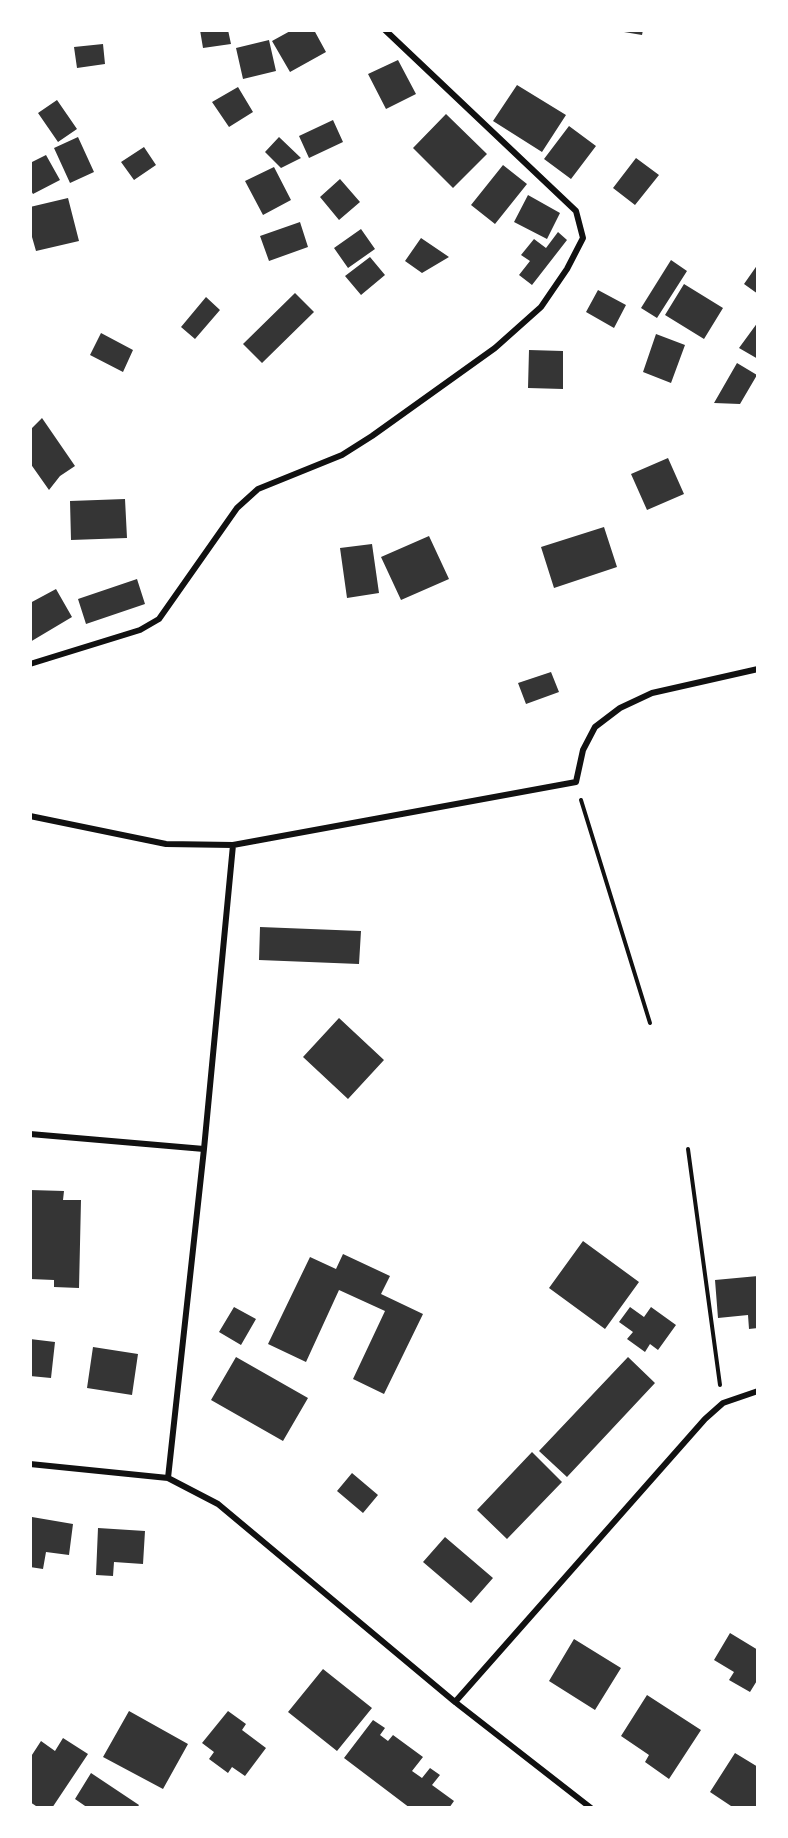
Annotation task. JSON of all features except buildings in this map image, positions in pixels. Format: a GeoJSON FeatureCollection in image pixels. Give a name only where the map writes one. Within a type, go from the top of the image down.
{"type":"FeatureCollection","features":[{"type":"Feature","properties":{"kind":"street"},"geometry":{"type":"LineString","coordinates":[[30,664],[140,630],[159,619],[237,508],[258,489],[342,455],[372,436],[495,348],[541,307],[567,269],[583,238],[576,211],[385,30]]}},
{"type":"Feature","properties":{"kind":"street"},"geometry":{"type":"LineString","coordinates":[[30,816],[166,844],[233,845],[576,782],[583,750],[595,727],[620,708],[652,693],[758,669]]}},
{"type":"Feature","properties":{"kind":"street"},"geometry":{"type":"LineString","coordinates":[[168,1478],[204,1149],[233,845]]}},
{"type":"Feature","properties":{"kind":"street"},"geometry":{"type":"LineString","coordinates":[[30,1134],[204,1149]]}},
{"type":"Feature","properties":{"kind":"street"},"geometry":{"type":"LineString","coordinates":[[454,1702],[697,1428],[723,1403],[758,1391]]}},
{"type":"Feature","properties":{"kind":"street"},"geometry":{"type":"LineString","coordinates":[[30,1464],[168,1478],[218,1504],[454,1702],[591,1808]]}},
{"type":"Feature","properties":{"kind":"path"},"geometry":{"type":"LineString","coordinates":[[576,782],[593,846],[650,1023]]}},
{"type":"Feature","properties":{"kind":"path"},"geometry":{"type":"LineString","coordinates":[[688,1149],[723,1403]]}}]}
